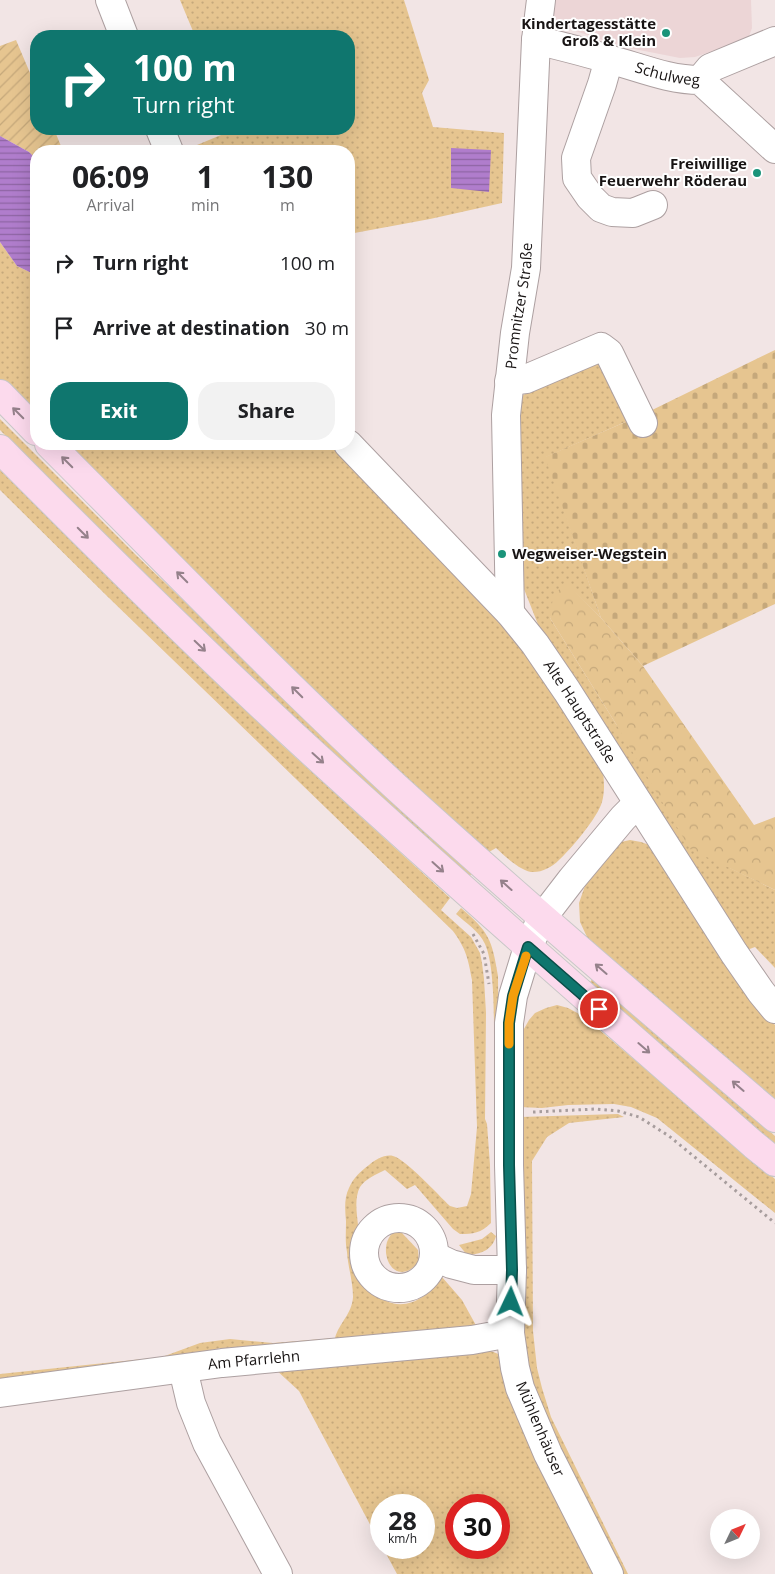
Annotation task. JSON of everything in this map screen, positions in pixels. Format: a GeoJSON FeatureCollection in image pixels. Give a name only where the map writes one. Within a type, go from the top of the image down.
{"type":"FeatureCollection","features":[{"type":"Feature","properties":{"kind":"main road"},"geometry":{"type":"LineString","coordinates":[[0,394],[30,425]]}},
{"type":"Feature","properties":{"kind":"main road"},"geometry":{"type":"LineString","coordinates":[[0,449],[126,576],[290,732],[528,947],[754,1146],[775,1162]]}},
{"type":"Feature","properties":{"kind":"main road"},"geometry":{"type":"LineString","coordinates":[[55,450],[310,706],[396,786],[542,918],[775,1118]]}},
{"type":"Feature","properties":{"kind":"street"},"geometry":{"type":"LineString","coordinates":[[110,0],[122,30]]}},
{"type":"Feature","properties":{"kind":"street","name":"Promnitzer Straße"},"geometry":{"type":"LineString","coordinates":[[510,613],[506,415],[515,334],[526,268],[536,40],[540,0]]}},
{"type":"Feature","properties":{"kind":"street","name":"Schulweg"},"geometry":{"type":"LineString","coordinates":[[536,40],[657,74],[685,80],[700,80],[775,150]]}},
{"type":"Feature","properties":{"kind":"street"},"geometry":{"type":"LineString","coordinates":[[700,80],[710,68],[775,41]]}},
{"type":"Feature","properties":{"kind":"street"},"geometry":{"type":"LineString","coordinates":[[609,59],[576,158],[577,178],[590,197],[601,208],[612,212],[633,212],[653,205]]}},
{"type":"Feature","properties":{"kind":"street"},"geometry":{"type":"LineString","coordinates":[[509,381],[526,379],[601,347],[609,353],[643,423]]}},
{"type":"Feature","properties":{"kind":"street","name":"Alte Hauptstraße"},"geometry":{"type":"LineString","coordinates":[[354,450],[510,613],[535,644],[734,953],[775,1009]]}},
{"type":"Feature","properties":{"kind":"street","name":"Mühlenhäuser"},"geometry":{"type":"LineString","coordinates":[[609,1574],[534,1423],[520,1388],[510,1333],[512,1270],[508,1112],[509,1023],[513,996],[528,947],[542,918],[622,818],[638,803]]}},
{"type":"Feature","properties":{"kind":"street"},"geometry":{"type":"LineString","coordinates":[[434,1256],[451,1264],[474,1270],[512,1270]]}},
{"type":"Feature","properties":{"kind":"street","name":"Am Pfarrlehn"},"geometry":{"type":"LineString","coordinates":[[0,1393],[222,1364],[462,1341],[510,1333]]}},
{"type":"Feature","properties":{"kind":"street"},"geometry":{"type":"LineString","coordinates":[[183,1369],[191,1403],[207,1443],[278,1574]]}},
{"type":"Feature","properties":{"kind":"path"},"geometry":{"type":"LineString","coordinates":[[508,1112],[596,1109],[618,1111],[639,1117],[670,1136],[775,1223]]}},
{"type":"Feature","properties":{"kind":"shaded area","name":"Kindertagesstätte Groß & Klein"},"geometry":{"type":"Polygon","coordinates":[[[556,0],[751,0],[752,28],[748,39],[695,57],[680,58],[624,47],[557,25],[552,15],[556,0]]]}},
{"type":"Feature","properties":{"kind":"shaded area"},"geometry":{"type":"Polygon","coordinates":[[[0,136],[30,153],[30,272],[17,266],[0,242],[0,136]]]}},
{"type":"Feature","properties":{"kind":"shaded area"},"geometry":{"type":"Polygon","coordinates":[[[451,148],[491,150],[489,192],[451,188],[451,148]]]}},
{"type":"Feature","properties":{"kind":"green space"},"geometry":{"type":"Polygon","coordinates":[[[180,0],[404,0],[429,80],[422,93],[433,127],[504,133],[502,203],[355,233],[355,145],[197,145],[221,135],[355,135],[355,30],[192,30],[180,0]]]}},
{"type":"Feature","properties":{"kind":"green space"},"geometry":{"type":"Polygon","coordinates":[[[16,40],[30,73],[30,135],[56,135],[61,145],[30,145],[30,153],[0,136],[0,46],[16,40]]]}},
{"type":"Feature","properties":{"kind":"green space"},"geometry":{"type":"Polygon","coordinates":[[[0,242],[17,266],[30,272],[30,411],[0,381],[0,242]]]}},
{"type":"Feature","properties":{"kind":"green space"},"geometry":{"type":"Polygon","coordinates":[[[775,350],[775,604],[643,666],[601,618],[545,457],[646,413],[775,350]]]}},
{"type":"Feature","properties":{"kind":"green space"},"geometry":{"type":"Polygon","coordinates":[[[604,357],[632,419],[546,457],[601,618],[565,583],[550,618],[616,724],[730,868],[775,890],[775,968],[755,947],[747,950],[539,627],[524,589],[519,398],[604,357]]]}},
{"type":"Feature","properties":{"kind":"green space"},"geometry":{"type":"Polygon","coordinates":[[[0,419],[137,556],[304,716],[473,872],[468,878],[290,713],[114,545],[0,430],[0,419]]]}},
{"type":"Feature","properties":{"kind":"green space"},"geometry":{"type":"Polygon","coordinates":[[[68,450],[342,450],[523,646],[603,771],[604,790],[602,802],[590,824],[559,860],[550,867],[535,872],[521,868],[496,848],[489,852],[404,776],[155,537],[68,450]]]}},
{"type":"Feature","properties":{"kind":"green space"},"geometry":{"type":"Polygon","coordinates":[[[0,470],[282,745],[450,898],[441,910],[471,937],[480,953],[482,963],[486,1013],[485,1119],[490,1165],[491,1223],[477,1232],[460,1234],[453,1229],[415,1185],[407,1189],[385,1170],[371,1177],[358,1191],[356,1206],[358,1225],[357,1257],[360,1270],[367,1283],[379,1296],[388,1302],[398,1304],[417,1300],[435,1286],[442,1277],[462,1300],[478,1329],[244,1349],[224,1348],[211,1350],[192,1357],[0,1384],[0,1374],[162,1357],[200,1343],[230,1339],[273,1343],[335,1338],[348,1313],[353,1297],[346,1244],[345,1208],[346,1196],[353,1181],[360,1172],[374,1161],[383,1157],[393,1156],[414,1171],[450,1206],[457,1208],[467,1206],[471,1194],[477,1127],[472,980],[466,954],[453,931],[0,490],[0,470]]]}},
{"type":"Feature","properties":{"kind":"green space"},"geometry":{"type":"Polygon","coordinates":[[[565,582],[601,618],[643,666],[754,825],[775,817],[775,890],[690,849],[616,724],[550,618],[553,597],[565,582]]]}},
{"type":"Feature","properties":{"kind":"green space"},"geometry":{"type":"Polygon","coordinates":[[[630,840],[652,846],[752,1000],[775,1025],[775,1099],[609,959],[587,937],[580,922],[579,903],[587,880],[611,848],[621,842],[630,840]]]}},
{"type":"Feature","properties":{"kind":"green space"},"geometry":{"type":"Polygon","coordinates":[[[461,908],[478,924],[488,937],[494,953],[498,976],[499,1153],[496,1153],[492,975],[485,944],[472,927],[456,914],[461,908]]]}},
{"type":"Feature","properties":{"kind":"green space"},"geometry":{"type":"Polygon","coordinates":[[[593,978],[775,1136],[775,1144],[588,985],[593,978]]]}},
{"type":"Feature","properties":{"kind":"green space"},"geometry":{"type":"Polygon","coordinates":[[[557,1005],[568,1008],[583,1016],[775,1179],[775,1213],[657,1118],[631,1107],[614,1104],[568,1105],[542,1108],[519,1107],[520,1036],[535,1013],[557,1005]]]}},
{"type":"Feature","properties":{"kind":"green space"},"geometry":{"type":"Polygon","coordinates":[[[618,1114],[624,1117],[569,1123],[547,1137],[532,1161],[533,1331],[537,1368],[551,1417],[628,1574],[620,1574],[531,1386],[523,1328],[520,1117],[618,1114]]]}},
{"type":"Feature","properties":{"kind":"green space"},"geometry":{"type":"Polygon","coordinates":[[[394,1232],[402,1233],[418,1250],[419,1262],[409,1270],[401,1272],[389,1264],[386,1256],[386,1247],[394,1232]]]}},
{"type":"Feature","properties":{"kind":"green space"},"geometry":{"type":"Polygon","coordinates":[[[491,1232],[496,1236],[494,1241],[492,1245],[481,1253],[467,1255],[459,1245],[482,1239],[491,1232]]]}},
{"type":"Feature","properties":{"kind":"green space"},"geometry":{"type":"Polygon","coordinates":[[[483,1348],[501,1355],[598,1574],[397,1574],[389,1559],[435,1559],[435,1494],[370,1494],[370,1524],[299,1391],[274,1368],[483,1348]]]}},
{"type":"Feature","properties":{"kind":"slow traffic"},"geometry":{"type":"LineString","coordinates":[[509,1044],[509,1023],[513,996],[526,956]]}},
{"type":"Feature","properties":{"kind":"place","name":"Kindertagesstätte Groß & Klein"},"geometry":{"type":"Point","coordinates":[666,33]}},
{"type":"Feature","properties":{"kind":"place","name":"Freiwillige Feuerwehr Röderau"},"geometry":{"type":"Point","coordinates":[757,173]}},
{"type":"Feature","properties":{"kind":"place","name":"Wegweiser-Wegstein"},"geometry":{"type":"Point","coordinates":[502,554]}},
{"type":"Feature","properties":{"kind":"route"},"geometry":{"type":"LineString","coordinates":[[511,1302],[512,1270],[508,1112],[509,1023],[513,996],[528,947],[599,1009]]}}]}
